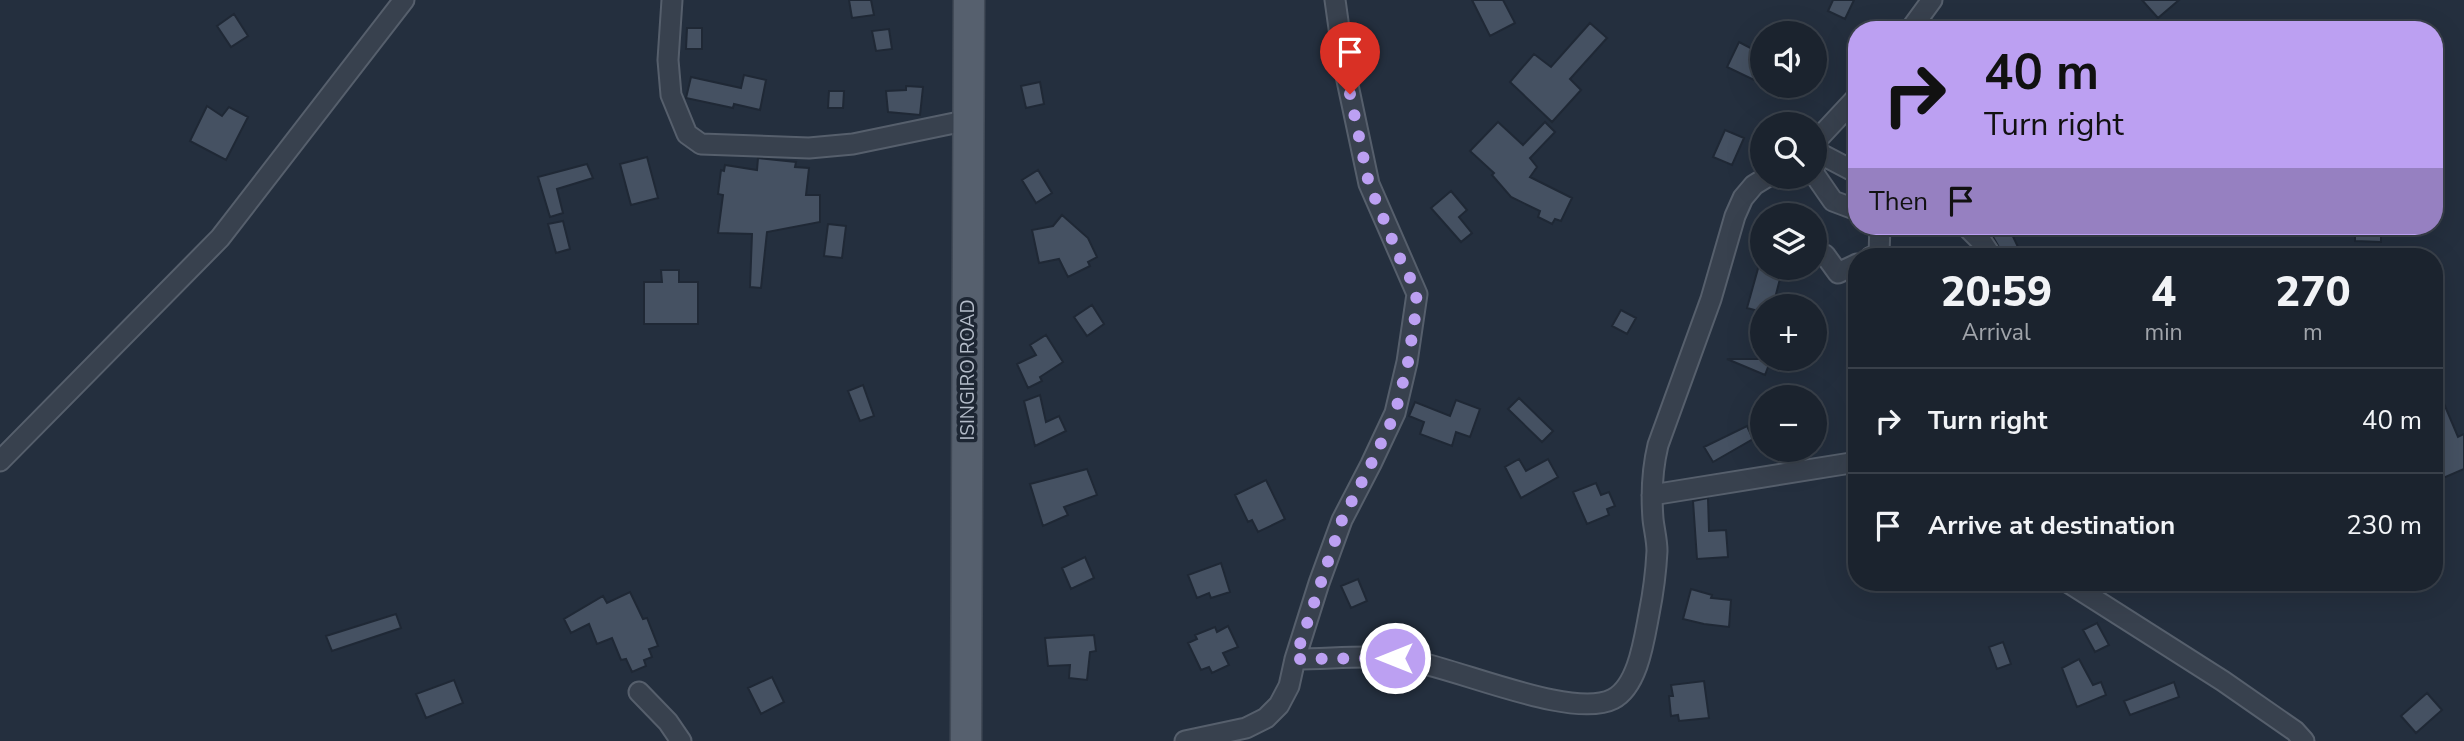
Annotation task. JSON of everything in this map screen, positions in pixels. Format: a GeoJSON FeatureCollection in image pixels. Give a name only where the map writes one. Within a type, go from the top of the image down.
{"type":"FeatureCollection","features":[{"type":"Feature","properties":{"kind":"main road","name":"ISINGIRO ROAD"},"geometry":{"type":"LineString","coordinates":[[966,741],[969,0]]}},
{"type":"Feature","properties":{"kind":"street"},"geometry":{"type":"LineString","coordinates":[[0,461],[220,238],[404,0]]}},
{"type":"Feature","properties":{"kind":"street"},"geometry":{"type":"LineString","coordinates":[[672,0],[668,60],[671,95],[687,134],[701,144],[809,148],[853,144],[969,120]]}},
{"type":"Feature","properties":{"kind":"street"},"geometry":{"type":"LineString","coordinates":[[1185,741],[1247,728],[1266,718],[1279,705],[1289,686],[1295,659],[1342,520],[1395,414],[1408,362],[1417,304],[1415,286],[1404,268],[1369,184],[1345,71],[1335,0]]}},
{"type":"Feature","properties":{"kind":"street"},"geometry":{"type":"LineString","coordinates":[[1917,21],[1932,0]]}},
{"type":"Feature","properties":{"kind":"street"},"geometry":{"type":"LineString","coordinates":[[1827,129],[1848,107]]}},
{"type":"Feature","properties":{"kind":"street"},"geometry":{"type":"LineString","coordinates":[[1827,157],[1848,168]]}},
{"type":"Feature","properties":{"kind":"street"},"geometry":{"type":"LineString","coordinates":[[1295,659],[1395,658],[1420,662],[1525,694],[1595,704],[1612,699],[1625,690],[1633,676],[1650,612],[1657,550],[1651,495],[1658,445],[1711,299],[1735,216],[1751,189]]}},
{"type":"Feature","properties":{"kind":"street"},"geometry":{"type":"LineString","coordinates":[[1825,189],[1833,201],[1848,207]]}},
{"type":"Feature","properties":{"kind":"street"},"geometry":{"type":"LineString","coordinates":[[1827,258],[1838,273],[1848,268]]}},
{"type":"Feature","properties":{"kind":"street"},"geometry":{"type":"LineString","coordinates":[[1651,495],[1848,463]]}},
{"type":"Feature","properties":{"kind":"street"},"geometry":{"type":"LineString","coordinates":[[2082,591],[2223,681],[2304,741]]}},
{"type":"Feature","properties":{"kind":"street"},"geometry":{"type":"LineString","coordinates":[[639,692],[668,722],[681,741]]}},
{"type":"Feature","properties":{"kind":"building"},"geometry":{"type":"Polygon","coordinates":[[[849,0],[871,0],[874,15],[852,18],[849,0]]]}},
{"type":"Feature","properties":{"kind":"building"},"geometry":{"type":"Polygon","coordinates":[[[1472,0],[1503,0],[1515,23],[1490,36],[1472,0]]]}},
{"type":"Feature","properties":{"kind":"building"},"geometry":{"type":"Polygon","coordinates":[[[1833,0],[1854,0],[1845,19],[1828,11],[1833,0]]]}},
{"type":"Feature","properties":{"kind":"building"},"geometry":{"type":"Polygon","coordinates":[[[2142,0],[2179,0],[2158,18],[2142,0]]]}},
{"type":"Feature","properties":{"kind":"building"},"geometry":{"type":"Polygon","coordinates":[[[234,14],[248,36],[231,47],[217,26],[234,14]]]}},
{"type":"Feature","properties":{"kind":"building"},"geometry":{"type":"Polygon","coordinates":[[[1590,23],[1607,38],[1570,79],[1581,90],[1552,122],[1510,82],[1534,54],[1551,67],[1590,23]]]}},
{"type":"Feature","properties":{"kind":"building"},"geometry":{"type":"Polygon","coordinates":[[[687,28],[702,28],[702,49],[686,49],[687,28]]]}},
{"type":"Feature","properties":{"kind":"building"},"geometry":{"type":"Polygon","coordinates":[[[889,29],[892,49],[876,51],[872,31],[889,29]]]}},
{"type":"Feature","properties":{"kind":"building"},"geometry":{"type":"Polygon","coordinates":[[[1739,42],[1750,48],[1750,78],[1727,67],[1739,42]]]}},
{"type":"Feature","properties":{"kind":"building"},"geometry":{"type":"Polygon","coordinates":[[[744,75],[766,80],[760,110],[734,104],[733,108],[686,98],[691,77],[741,88],[744,75]]]}},
{"type":"Feature","properties":{"kind":"building"},"geometry":{"type":"Polygon","coordinates":[[[1040,82],[1044,104],[1026,108],[1021,86],[1040,82]]]}},
{"type":"Feature","properties":{"kind":"building"},"geometry":{"type":"Polygon","coordinates":[[[906,86],[923,87],[920,115],[888,112],[886,91],[906,90],[906,86]]]}},
{"type":"Feature","properties":{"kind":"building"},"geometry":{"type":"Polygon","coordinates":[[[829,91],[844,91],[843,108],[828,108],[829,91]]]}},
{"type":"Feature","properties":{"kind":"building"},"geometry":{"type":"Polygon","coordinates":[[[207,106],[222,116],[229,107],[248,117],[226,160],[190,141],[207,106]]]}},
{"type":"Feature","properties":{"kind":"building"},"geometry":{"type":"Polygon","coordinates":[[[1498,122],[1523,145],[1545,122],[1555,132],[1530,158],[1537,167],[1530,177],[1572,198],[1561,221],[1555,219],[1552,224],[1538,217],[1540,211],[1511,197],[1492,175],[1494,173],[1470,151],[1498,122]]]}},
{"type":"Feature","properties":{"kind":"building"},"geometry":{"type":"Polygon","coordinates":[[[1725,130],[1744,138],[1732,165],[1713,157],[1725,130]]]}},
{"type":"Feature","properties":{"kind":"building"},"geometry":{"type":"Polygon","coordinates":[[[647,157],[658,198],[631,205],[620,164],[647,157]]]}},
{"type":"Feature","properties":{"kind":"building"},"geometry":{"type":"Polygon","coordinates":[[[758,158],[796,162],[795,167],[809,168],[806,195],[820,195],[820,222],[767,232],[761,288],[750,287],[752,234],[718,233],[723,195],[718,194],[721,170],[724,171],[725,165],[757,170],[758,158]]]}},
{"type":"Feature","properties":{"kind":"building"},"geometry":{"type":"Polygon","coordinates":[[[587,164],[593,178],[557,189],[563,213],[550,217],[538,177],[587,164]]]}},
{"type":"Feature","properties":{"kind":"building"},"geometry":{"type":"Polygon","coordinates":[[[1038,170],[1052,193],[1036,203],[1022,180],[1038,170]]]}},
{"type":"Feature","properties":{"kind":"building"},"geometry":{"type":"Polygon","coordinates":[[[1451,191],[1467,210],[1459,217],[1472,233],[1461,242],[1431,208],[1451,191]]]}},
{"type":"Feature","properties":{"kind":"building"},"geometry":{"type":"Polygon","coordinates":[[[1062,215],[1088,238],[1097,257],[1088,262],[1090,266],[1068,277],[1059,259],[1039,263],[1032,230],[1053,226],[1062,215]]]}},
{"type":"Feature","properties":{"kind":"building"},"geometry":{"type":"Polygon","coordinates":[[[563,221],[570,249],[556,253],[548,224],[563,221]]]}},
{"type":"Feature","properties":{"kind":"building"},"geometry":{"type":"Polygon","coordinates":[[[828,224],[846,226],[842,258],[824,256],[828,224]]]}},
{"type":"Feature","properties":{"kind":"building"},"geometry":{"type":"Polygon","coordinates":[[[1992,235],[2012,235],[2019,248],[1999,248],[1992,235]]]}},
{"type":"Feature","properties":{"kind":"building"},"geometry":{"type":"Polygon","coordinates":[[[2355,235],[2381,235],[2381,242],[2355,241],[2355,235]]]}},
{"type":"Feature","properties":{"kind":"building"},"geometry":{"type":"Polygon","coordinates":[[[661,270],[679,270],[679,282],[698,282],[698,324],[644,324],[644,282],[662,282],[661,270]]]}},
{"type":"Feature","properties":{"kind":"building"},"geometry":{"type":"Polygon","coordinates":[[[1755,280],[1780,280],[1776,294],[1751,294],[1755,280]]]}},
{"type":"Feature","properties":{"kind":"building"},"geometry":{"type":"Polygon","coordinates":[[[1092,305],[1104,324],[1087,336],[1074,317],[1092,305]]]}},
{"type":"Feature","properties":{"kind":"building"},"geometry":{"type":"Polygon","coordinates":[[[1621,310],[1636,318],[1627,334],[1612,326],[1621,310]]]}},
{"type":"Feature","properties":{"kind":"building"},"geometry":{"type":"Polygon","coordinates":[[[1046,335],[1063,362],[1040,377],[1042,381],[1028,388],[1017,364],[1036,355],[1030,345],[1046,335]]]}},
{"type":"Feature","properties":{"kind":"building"},"geometry":{"type":"Polygon","coordinates":[[[1727,359],[1750,359],[1750,369],[1727,359]]]}},
{"type":"Feature","properties":{"kind":"building"},"geometry":{"type":"Polygon","coordinates":[[[863,385],[874,416],[860,421],[848,391],[863,385]]]}},
{"type":"Feature","properties":{"kind":"building"},"geometry":{"type":"Polygon","coordinates":[[[1040,395],[1046,422],[1059,416],[1066,431],[1035,446],[1024,401],[1040,395]]]}},
{"type":"Feature","properties":{"kind":"building"},"geometry":{"type":"Polygon","coordinates":[[[1519,398],[1553,431],[1542,442],[1508,409],[1519,398]]]}},
{"type":"Feature","properties":{"kind":"building"},"geometry":{"type":"Polygon","coordinates":[[[1456,400],[1480,409],[1470,437],[1456,432],[1452,446],[1420,434],[1424,422],[1409,416],[1415,402],[1450,416],[1456,400]]]}},
{"type":"Feature","properties":{"kind":"building"},"geometry":{"type":"Polygon","coordinates":[[[2443,401],[2458,437],[2464,434],[2464,469],[2443,478],[2443,401]]]}},
{"type":"Feature","properties":{"kind":"building"},"geometry":{"type":"Polygon","coordinates":[[[1747,426],[1750,432],[1750,441],[1713,462],[1704,447],[1747,426]]]}},
{"type":"Feature","properties":{"kind":"building"},"geometry":{"type":"Polygon","coordinates":[[[1519,459],[1526,471],[1548,459],[1558,477],[1521,498],[1505,467],[1519,459]]]}},
{"type":"Feature","properties":{"kind":"building"},"geometry":{"type":"Polygon","coordinates":[[[1087,469],[1097,495],[1064,507],[1068,515],[1043,526],[1030,484],[1087,469]]]}},
{"type":"Feature","properties":{"kind":"building"},"geometry":{"type":"Polygon","coordinates":[[[1266,480],[1285,519],[1258,532],[1252,520],[1248,522],[1235,495],[1266,480]]]}},
{"type":"Feature","properties":{"kind":"building"},"geometry":{"type":"Polygon","coordinates":[[[1596,483],[1601,495],[1609,492],[1615,506],[1607,509],[1609,515],[1587,524],[1573,492],[1596,483]]]}},
{"type":"Feature","properties":{"kind":"building"},"geometry":{"type":"Polygon","coordinates":[[[1708,498],[1709,531],[1726,530],[1728,557],[1697,559],[1693,501],[1708,498]]]}},
{"type":"Feature","properties":{"kind":"building"},"geometry":{"type":"Polygon","coordinates":[[[1085,557],[1094,578],[1071,589],[1062,568],[1085,557]]]}},
{"type":"Feature","properties":{"kind":"building"},"geometry":{"type":"Polygon","coordinates":[[[1221,563],[1230,592],[1211,598],[1209,593],[1197,598],[1188,575],[1221,563]]]}},
{"type":"Feature","properties":{"kind":"building"},"geometry":{"type":"Polygon","coordinates":[[[1358,579],[1367,601],[1351,608],[1341,586],[1358,579]]]}},
{"type":"Feature","properties":{"kind":"building"},"geometry":{"type":"Polygon","coordinates":[[[1691,589],[1712,595],[1711,598],[1731,600],[1729,627],[1683,619],[1691,589]]]}},
{"type":"Feature","properties":{"kind":"building"},"geometry":{"type":"Polygon","coordinates":[[[630,592],[643,619],[647,618],[658,646],[649,649],[652,657],[644,660],[646,666],[632,672],[626,659],[621,660],[612,638],[597,644],[589,624],[571,633],[564,619],[603,596],[607,603],[630,592]]]}},
{"type":"Feature","properties":{"kind":"building"},"geometry":{"type":"Polygon","coordinates":[[[396,614],[401,628],[332,651],[326,636],[396,614]]]}},
{"type":"Feature","properties":{"kind":"building"},"geometry":{"type":"Polygon","coordinates":[[[2097,623],[2109,645],[2095,652],[2083,630],[2097,623]]]}},
{"type":"Feature","properties":{"kind":"building"},"geometry":{"type":"Polygon","coordinates":[[[1228,626],[1238,647],[1223,653],[1229,665],[1212,673],[1209,667],[1201,670],[1188,643],[1197,639],[1195,635],[1215,627],[1217,632],[1228,626]]]}},
{"type":"Feature","properties":{"kind":"building"},"geometry":{"type":"Polygon","coordinates":[[[1094,635],[1096,651],[1090,652],[1087,680],[1069,678],[1070,665],[1048,666],[1045,638],[1094,635]]]}},
{"type":"Feature","properties":{"kind":"building"},"geometry":{"type":"Polygon","coordinates":[[[2003,642],[2011,664],[1997,669],[1989,647],[2003,642]]]}},
{"type":"Feature","properties":{"kind":"building"},"geometry":{"type":"Polygon","coordinates":[[[2079,659],[2093,685],[2101,682],[2106,695],[2077,707],[2062,668],[2079,659]]]}},
{"type":"Feature","properties":{"kind":"building"},"geometry":{"type":"Polygon","coordinates":[[[772,677],[784,702],[761,714],[748,688],[772,677]]]}},
{"type":"Feature","properties":{"kind":"building"},"geometry":{"type":"Polygon","coordinates":[[[454,680],[463,703],[426,718],[416,694],[454,680]]]}},
{"type":"Feature","properties":{"kind":"building"},"geometry":{"type":"Polygon","coordinates":[[[1704,681],[1709,718],[1679,721],[1678,715],[1671,716],[1671,685],[1704,681]]]}},
{"type":"Feature","properties":{"kind":"building"},"geometry":{"type":"Polygon","coordinates":[[[2174,682],[2179,697],[2130,715],[2124,701],[2174,682]]]}},
{"type":"Feature","properties":{"kind":"building"},"geometry":{"type":"Polygon","coordinates":[[[2427,693],[2442,710],[2416,733],[2401,716],[2427,693]]]}},
{"type":"Feature","properties":{"kind":"route"},"geometry":{"type":"LineString","coordinates":[[1350,94],[1369,184],[1404,268],[1415,286],[1417,304],[1408,362],[1395,414],[1342,520],[1295,659],[1395,658]]}}]}
